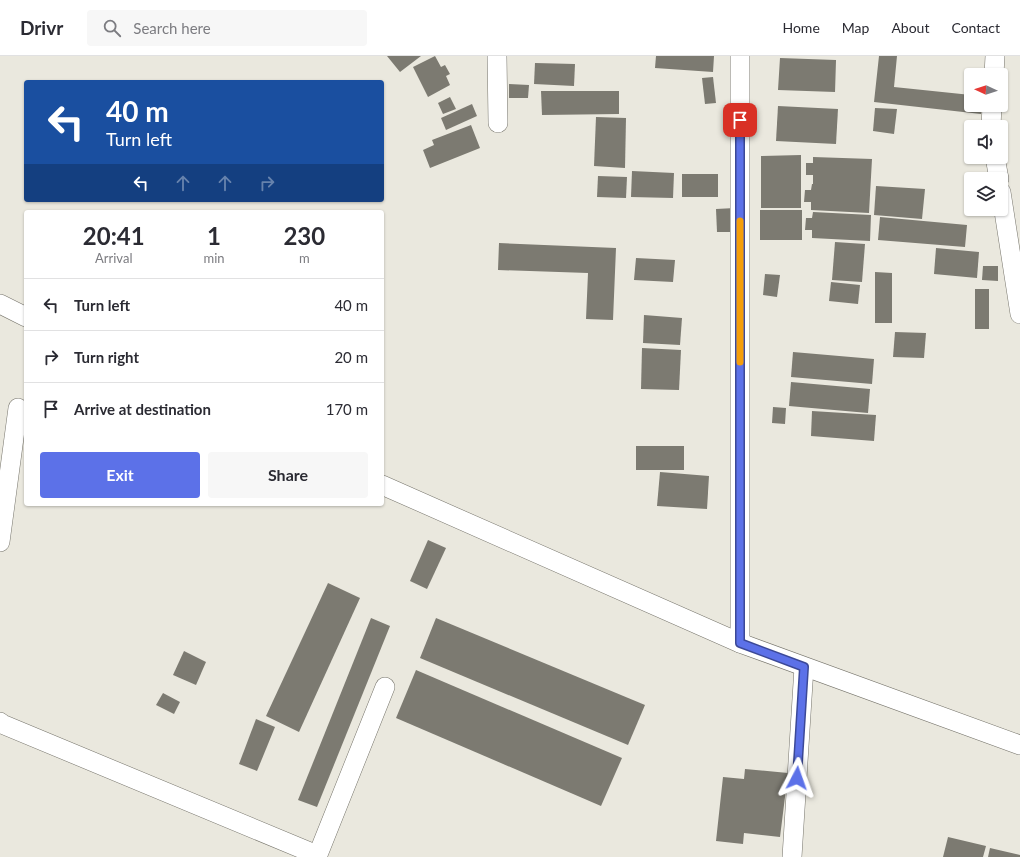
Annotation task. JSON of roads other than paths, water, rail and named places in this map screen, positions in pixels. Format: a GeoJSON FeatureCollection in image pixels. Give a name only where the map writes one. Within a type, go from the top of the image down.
{"type":"FeatureCollection","features":[{"type":"Feature","properties":{"kind":"street"},"geometry":{"type":"LineString","coordinates":[[496,56],[498,123]]}},
{"type":"Feature","properties":{"kind":"street"},"geometry":{"type":"LineString","coordinates":[[740,56],[740,643]]}},
{"type":"Feature","properties":{"kind":"street"},"geometry":{"type":"LineString","coordinates":[[994,68],[995,56]]}},
{"type":"Feature","properties":{"kind":"street"},"geometry":{"type":"LineString","coordinates":[[1005,216],[1020,314]]}},
{"type":"Feature","properties":{"kind":"street"},"geometry":{"type":"LineString","coordinates":[[0,304],[24,316]]}},
{"type":"Feature","properties":{"kind":"street"},"geometry":{"type":"LineString","coordinates":[[0,542],[18,408]]}},
{"type":"Feature","properties":{"kind":"street"},"geometry":{"type":"LineString","coordinates":[[384,486],[740,643],[1020,746]]}},
{"type":"Feature","properties":{"kind":"street"},"geometry":{"type":"LineString","coordinates":[[792,857],[804,667]]}},
{"type":"Feature","properties":{"kind":"street"},"geometry":{"type":"LineString","coordinates":[[0,722],[317,856],[386,687]]}}]}
